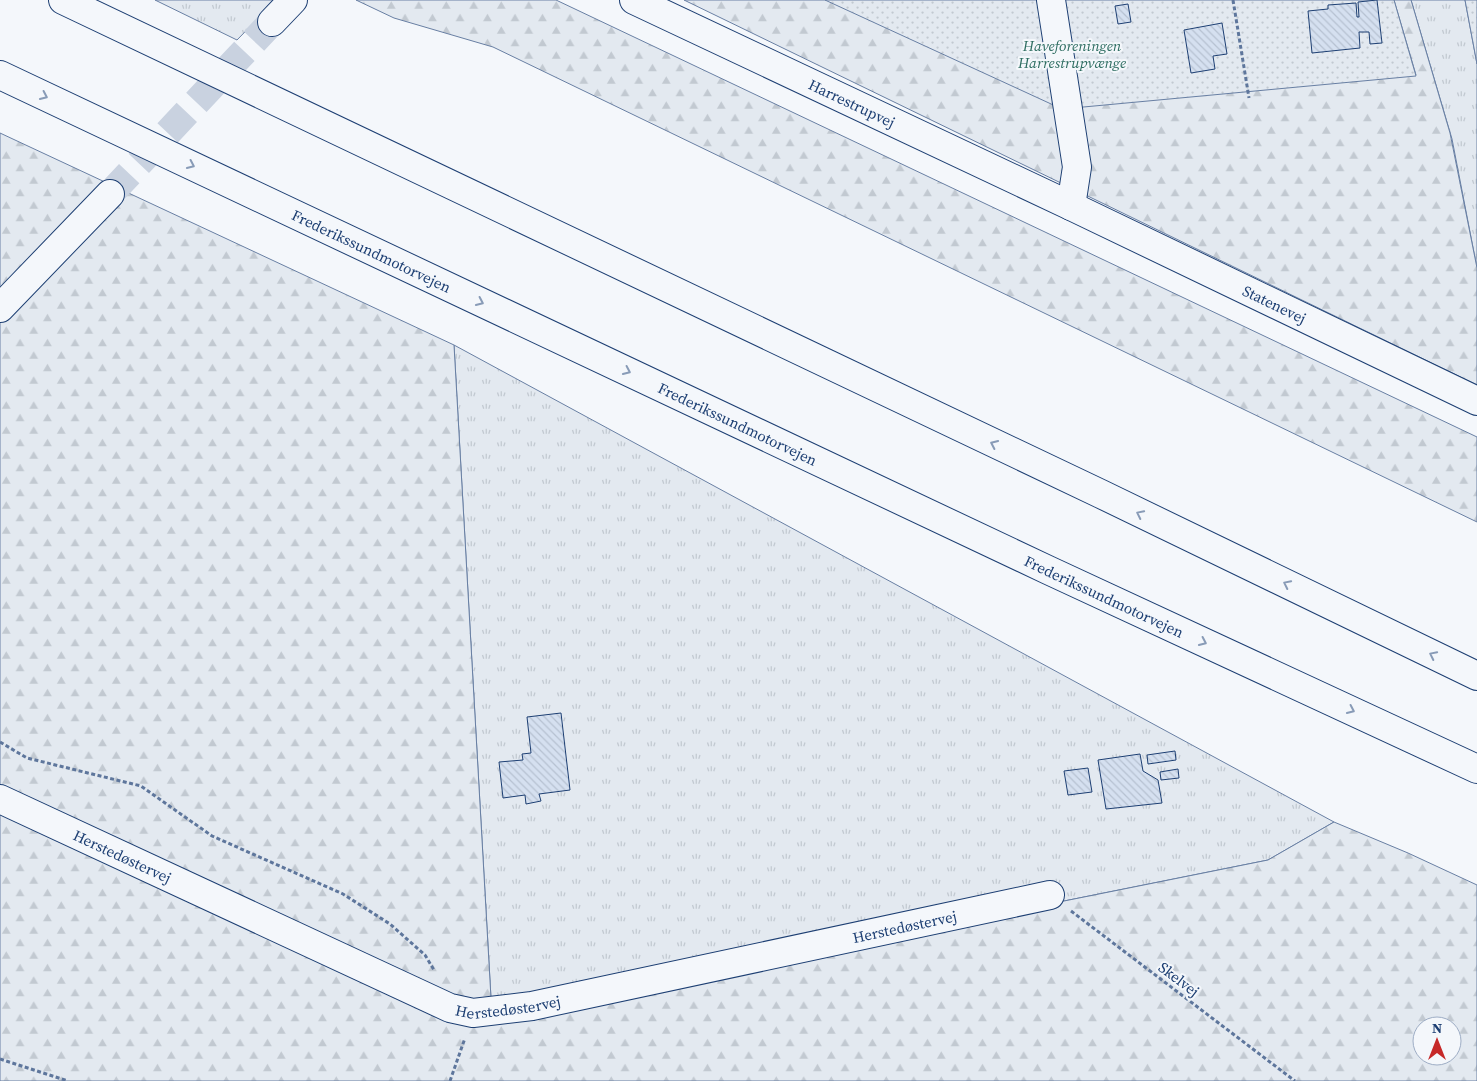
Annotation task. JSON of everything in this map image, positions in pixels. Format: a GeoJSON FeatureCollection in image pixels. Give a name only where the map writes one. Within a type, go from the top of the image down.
{"type":"FeatureCollection","features":[{"type":"Feature","properties":{"kind":"main road"},"geometry":{"type":"LineString","coordinates":[[63,0],[1477,676]]}},
{"type":"Feature","properties":{"kind":"main road"},"geometry":{"type":"LineString","coordinates":[[272,22],[292,0]]}},
{"type":"Feature","properties":{"kind":"main road","name":"Harrestrupvej"},"geometry":{"type":"LineString","coordinates":[[634,0],[1071,206]]}},
{"type":"Feature","properties":{"kind":"main road"},"geometry":{"type":"LineString","coordinates":[[1051,0],[1077,167],[1071,206]]}},
{"type":"Feature","properties":{"kind":"main road","name":"Frederikssundmotorvejen"},"geometry":{"type":"LineString","coordinates":[[0,75],[1057,574],[1477,769]]}},
{"type":"Feature","properties":{"kind":"main road"},"geometry":{"type":"LineString","coordinates":[[0,308],[110,194]]}},
{"type":"Feature","properties":{"kind":"main road","name":"Statenevej"},"geometry":{"type":"LineString","coordinates":[[1071,206],[1477,401]]}},
{"type":"Feature","properties":{"kind":"main road","name":"Herstedøstervej"},"geometry":{"type":"LineString","coordinates":[[0,799],[450,1008],[473,1013],[532,1006],[1050,895]]}},
{"type":"Feature","properties":{"kind":"path"},"geometry":{"type":"LineString","coordinates":[[1233,0],[1249,98]]}},
{"type":"Feature","properties":{"kind":"path"},"geometry":{"type":"LineString","coordinates":[[0,742],[27,758],[141,786],[212,836],[343,894],[390,924],[425,955],[435,972]]}},
{"type":"Feature","properties":{"kind":"path","name":"Skelvej"},"geometry":{"type":"LineString","coordinates":[[1050,895],[1295,1081]]}},
{"type":"Feature","properties":{"kind":"path"},"geometry":{"type":"LineString","coordinates":[[450,1081],[473,1013]]}},
{"type":"Feature","properties":{"kind":"path"},"geometry":{"type":"LineString","coordinates":[[0,1059],[68,1081]]}},
{"type":"Feature","properties":{"kind":"green space"},"geometry":{"type":"Polygon","coordinates":[[[155,0],[276,0],[237,40],[155,0]]]}},
{"type":"Feature","properties":{"kind":"green space"},"geometry":{"type":"Polygon","coordinates":[[[356,0],[556,0],[1477,437],[1477,522],[493,47],[394,18],[356,0]]]}},
{"type":"Feature","properties":{"kind":"green space"},"geometry":{"type":"Polygon","coordinates":[[[684,0],[951,0],[1416,75],[1394,0],[1411,0],[1450,133],[1477,268],[1477,385],[684,0]]]}},
{"type":"Feature","properties":{"kind":"green space","name":"Haveforeningen Harrestrupvænge"},"geometry":{"type":"Polygon","coordinates":[[[825,0],[1394,0],[1416,76],[1062,109],[825,0]]]}},
{"type":"Feature","properties":{"kind":"green space"},"geometry":{"type":"Polygon","coordinates":[[[1411,0],[1465,0],[1477,64],[1477,268],[1452,139],[1411,0]]]}},
{"type":"Feature","properties":{"kind":"green space"},"geometry":{"type":"Polygon","coordinates":[[[1465,0],[1477,0],[1477,64],[1465,0]]]}},
{"type":"Feature","properties":{"kind":"green space"},"geometry":{"type":"Polygon","coordinates":[[[0,133],[454,345],[492,1016],[1268,860],[1334,822],[1477,885],[1477,1081],[0,1081],[0,133]]]}},
{"type":"Feature","properties":{"kind":"green space"},"geometry":{"type":"Polygon","coordinates":[[[454,345],[1334,822],[1268,860],[492,1016],[454,345]]]}},
{"type":"Feature","properties":{"kind":"building"},"geometry":{"type":"Polygon","coordinates":[[[1377,0],[1382,43],[1370,44],[1369,32],[1359,32],[1360,48],[1312,53],[1308,11],[1328,9],[1328,5],[1356,3],[1357,17],[1359,17],[1358,2],[1377,0]]]}},
{"type":"Feature","properties":{"kind":"building"},"geometry":{"type":"Polygon","coordinates":[[[1128,4],[1131,22],[1118,24],[1115,6],[1128,4]]]}},
{"type":"Feature","properties":{"kind":"building"},"geometry":{"type":"Polygon","coordinates":[[[1222,23],[1227,54],[1213,56],[1215,69],[1191,73],[1184,30],[1222,23]]]}},
{"type":"Feature","properties":{"kind":"building"},"geometry":{"type":"Polygon","coordinates":[[[561,713],[570,790],[539,794],[541,801],[526,804],[525,795],[503,798],[499,762],[523,760],[522,754],[531,753],[527,717],[561,713]]]}},
{"type":"Feature","properties":{"kind":"building"},"geometry":{"type":"Polygon","coordinates":[[[1175,751],[1176,760],[1148,764],[1147,755],[1175,751]]]}},
{"type":"Feature","properties":{"kind":"building"},"geometry":{"type":"Polygon","coordinates":[[[1140,754],[1143,771],[1158,780],[1162,803],[1106,809],[1098,760],[1140,754]]]}},
{"type":"Feature","properties":{"kind":"building"},"geometry":{"type":"Polygon","coordinates":[[[1088,768],[1092,792],[1068,795],[1064,771],[1088,768]]]}},
{"type":"Feature","properties":{"kind":"building"},"geometry":{"type":"Polygon","coordinates":[[[1178,769],[1179,778],[1161,780],[1160,772],[1178,769]]]}},
{"type":"Feature","properties":{"kind":"tunnel"},"geometry":{"type":"LineString","coordinates":[[110,194],[272,22]]}}]}
